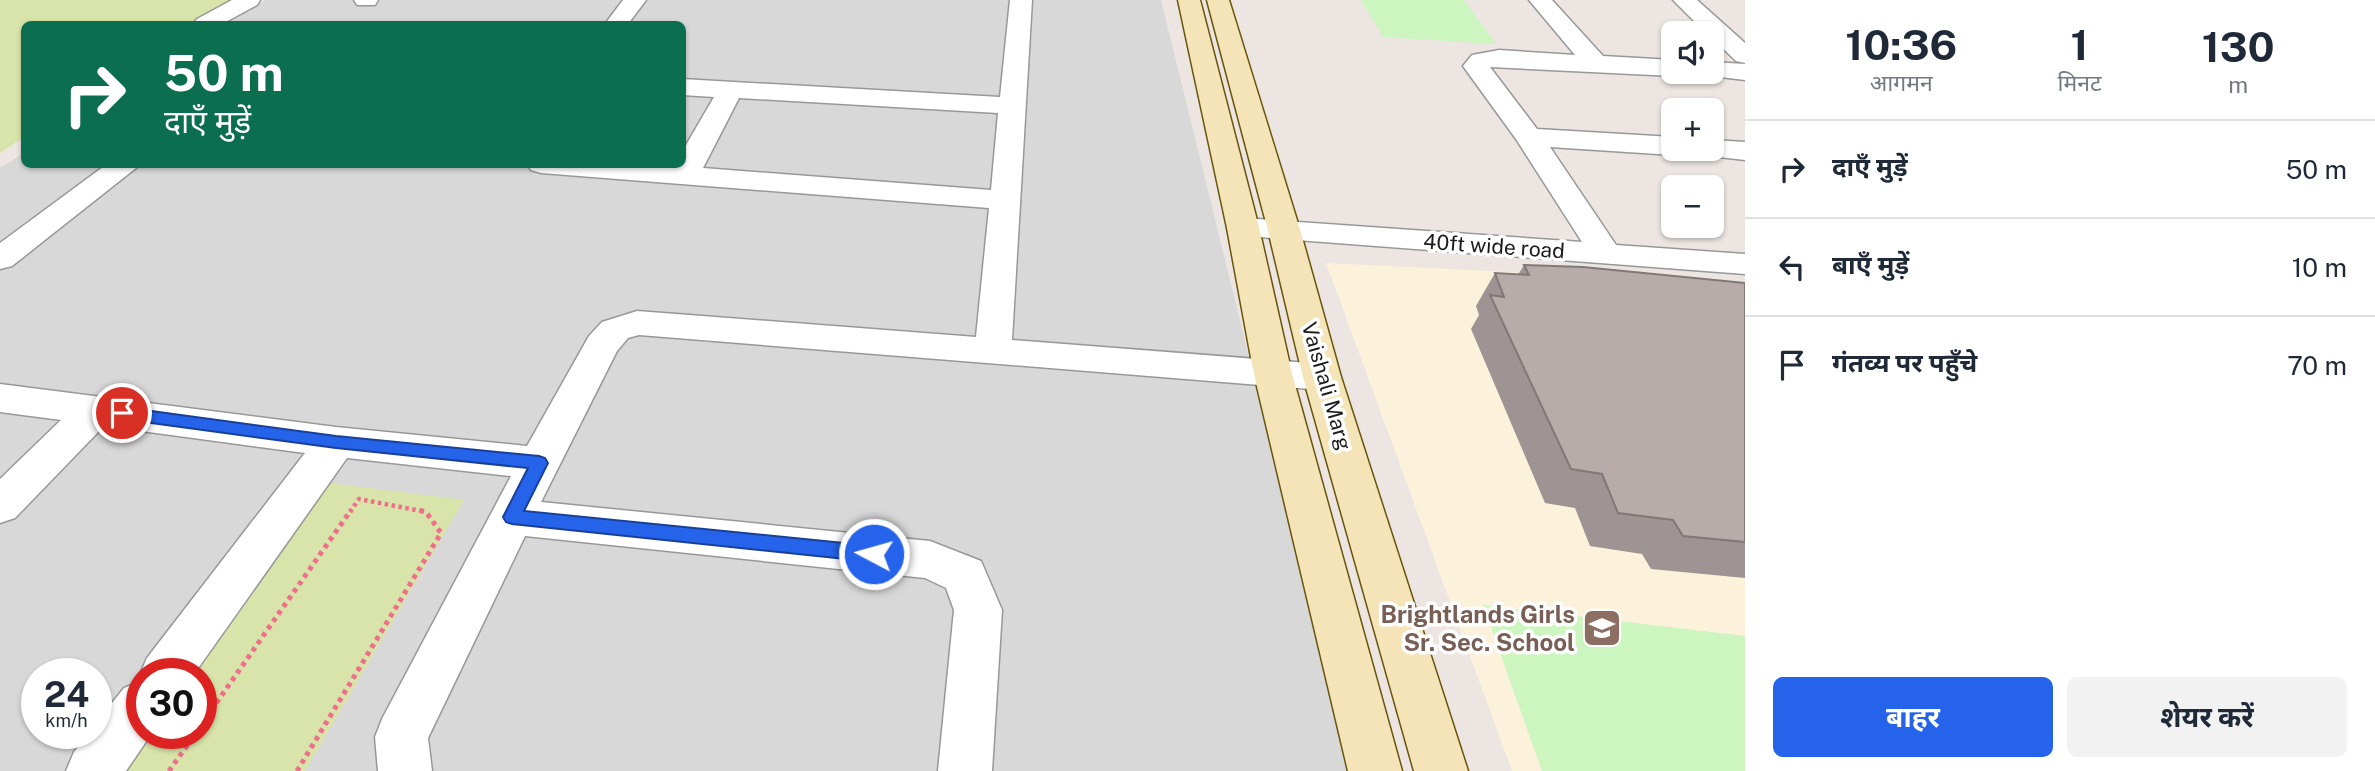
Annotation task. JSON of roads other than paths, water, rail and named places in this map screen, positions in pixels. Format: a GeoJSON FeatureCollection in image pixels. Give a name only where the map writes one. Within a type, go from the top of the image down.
{"type":"FeatureCollection","features":[{"type":"Feature","properties":{"kind":"street"},"geometry":{"type":"LineString","coordinates":[[210,21],[249,0]]}},
{"type":"Feature","properties":{"kind":"street"},"geometry":{"type":"LineString","coordinates":[[618,21],[635,0]]}},
{"type":"Feature","properties":{"kind":"street"},"geometry":{"type":"LineString","coordinates":[[993,352],[1003,200],[1013,106],[1014,0]]}},
{"type":"Feature","properties":{"kind":"street"},"geometry":{"type":"LineString","coordinates":[[1189,0],[1243,228],[1273,374],[1375,771]]}},
{"type":"Feature","properties":{"kind":"street","name":"Vaishali Marg"},"geometry":{"type":"LineString","coordinates":[[1218,0],[1284,230],[1322,377],[1441,771]]}},
{"type":"Feature","properties":{"kind":"street"},"geometry":{"type":"LineString","coordinates":[[1540,0],[1596,64]]}},
{"type":"Feature","properties":{"kind":"street"},"geometry":{"type":"LineString","coordinates":[[1684,0],[1733,35],[1745,56]]}},
{"type":"Feature","properties":{"kind":"street"},"geometry":{"type":"LineString","coordinates":[[1606,254],[1529,136],[1476,66],[1480,60],[1661,67]]}},
{"type":"Feature","properties":{"kind":"street"},"geometry":{"type":"LineString","coordinates":[[1724,71],[1745,72]]}},
{"type":"Feature","properties":{"kind":"street"},"geometry":{"type":"LineString","coordinates":[[686,87],[1013,106]]}},
{"type":"Feature","properties":{"kind":"street"},"geometry":{"type":"LineString","coordinates":[[684,176],[731,89]]}},
{"type":"Feature","properties":{"kind":"street"},"geometry":{"type":"LineString","coordinates":[[1529,136],[1661,145]]}},
{"type":"Feature","properties":{"kind":"street"},"geometry":{"type":"LineString","coordinates":[[1724,150],[1745,151]]}},
{"type":"Feature","properties":{"kind":"street"},"geometry":{"type":"LineString","coordinates":[[0,259],[122,168]]}},
{"type":"Feature","properties":{"kind":"street"},"geometry":{"type":"LineString","coordinates":[[589,168],[1003,200]]}},
{"type":"Feature","properties":{"kind":"street","name":"40ft wide road"},"geometry":{"type":"LineString","coordinates":[[1243,228],[1745,264]]}},
{"type":"Feature","properties":{"kind":"street"},"geometry":{"type":"LineString","coordinates":[[405,771],[401,737],[539,463],[602,345],[615,330],[637,323],[1322,377]]}},
{"type":"Feature","properties":{"kind":"street"},"geometry":{"type":"LineString","coordinates":[[0,398],[336,442],[539,463]]}},
{"type":"Feature","properties":{"kind":"street"},"geometry":{"type":"LineString","coordinates":[[0,506],[96,410]]}},
{"type":"Feature","properties":{"kind":"street"},"geometry":{"type":"LineString","coordinates":[[177,658],[336,442]]}},
{"type":"Feature","properties":{"kind":"street"},"geometry":{"type":"LineString","coordinates":[[512,517],[930,560],[965,575],[978,610],[965,771]]}},
{"type":"Feature","properties":{"kind":"street"},"geometry":{"type":"LineString","coordinates":[[93,771],[126,727]]}},
{"type":"Feature","properties":{"kind":"place","name":"Brightlands Girls Sr. Sec. School"},"geometry":{"type":"Point","coordinates":[1602,628]}}]}
